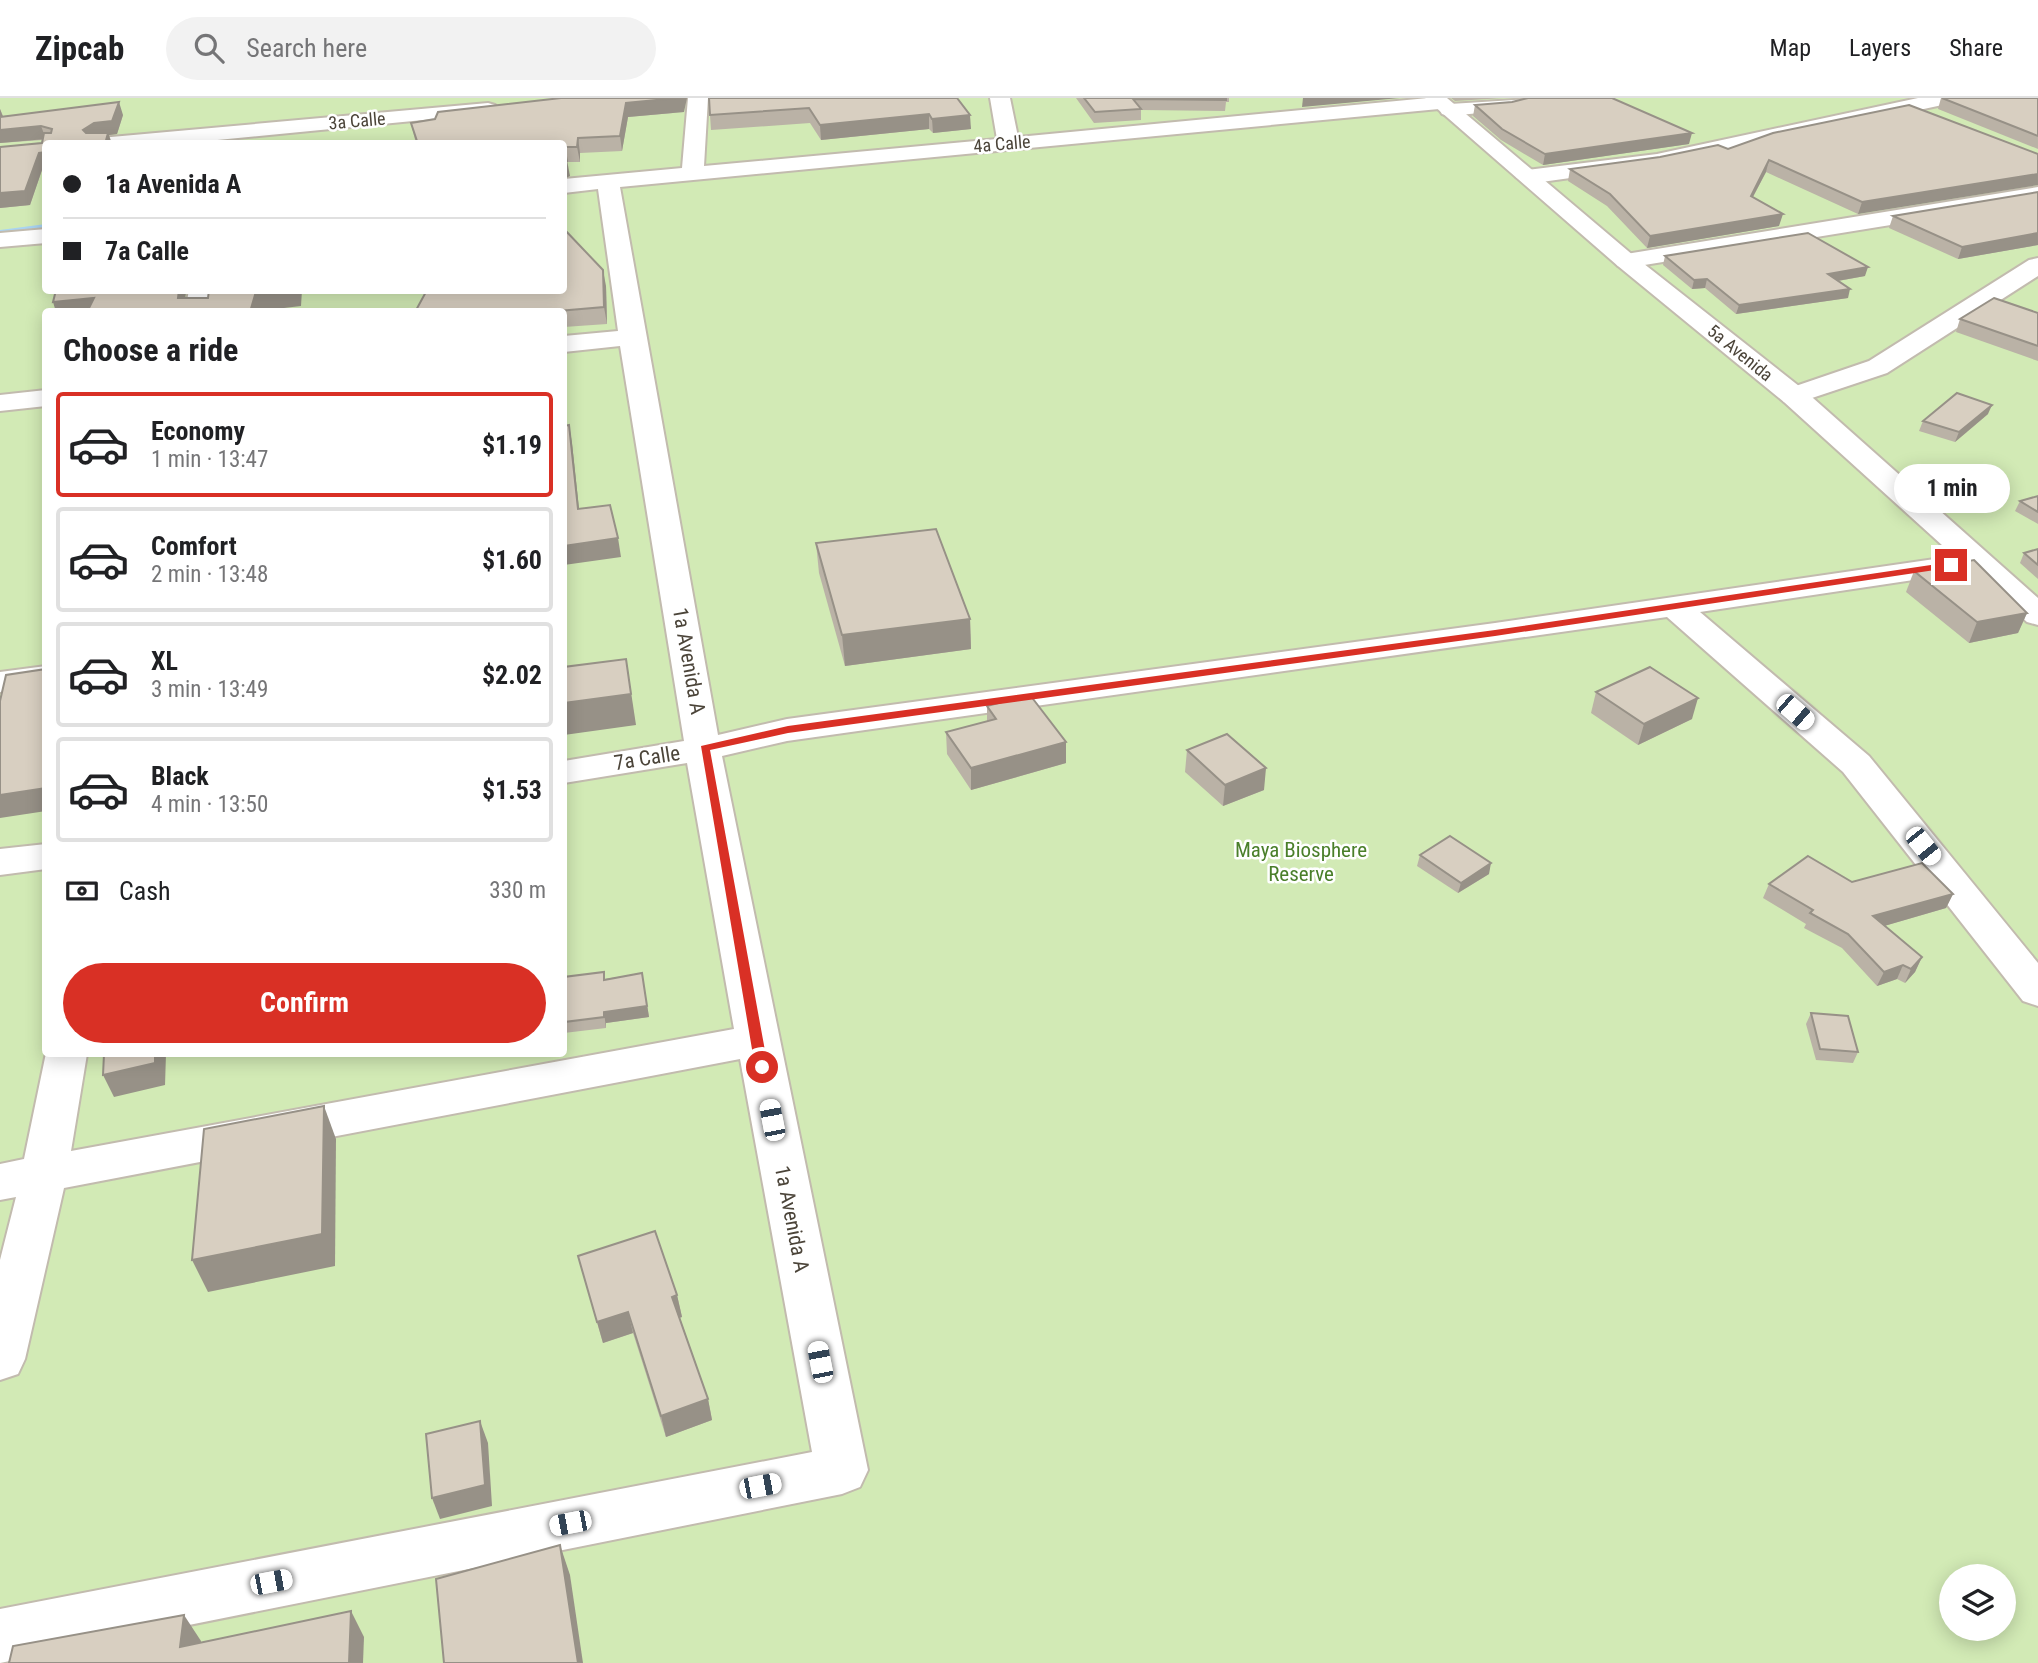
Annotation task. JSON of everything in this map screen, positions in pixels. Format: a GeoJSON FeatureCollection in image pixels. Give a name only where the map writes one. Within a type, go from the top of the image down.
{"type":"FeatureCollection","features":[{"type":"Feature","properties":{"kind":"street"},"geometry":{"type":"LineString","coordinates":[[693,173],[698,98]]}},
{"type":"Feature","properties":{"kind":"street"},"geometry":{"type":"LineString","coordinates":[[1000,98],[1009,144]]}},
{"type":"Feature","properties":{"kind":"street","name":"4a Calle"},"geometry":{"type":"LineString","coordinates":[[567,186],[1441,104],[1510,104],[1536,98]]}},
{"type":"Feature","properties":{"kind":"street"},"geometry":{"type":"LineString","coordinates":[[1527,177],[1657,160],[1947,98]]}},
{"type":"Feature","properties":{"kind":"street","name":"5a Avenida"},"geometry":{"type":"LineString","coordinates":[[1441,104],[1626,261],[1794,396],[2038,615]]}},
{"type":"Feature","properties":{"kind":"street"},"geometry":{"type":"LineString","coordinates":[[1907,106],[1943,121]]}},
{"type":"Feature","properties":{"kind":"street","name":"3a Calle"},"geometry":{"type":"LineString","coordinates":[[145,140],[503,108]]}},
{"type":"Feature","properties":{"kind":"street","name":"1a Avenida A"},"geometry":{"type":"LineString","coordinates":[[0,1636],[842,1470],[756,1040],[631,337],[608,182]]}},
{"type":"Feature","properties":{"kind":"street"},"geometry":{"type":"LineString","coordinates":[[1626,261],[2038,194]]}},
{"type":"Feature","properties":{"kind":"street"},"geometry":{"type":"LineString","coordinates":[[0,240],[42,236]]}},
{"type":"Feature","properties":{"kind":"street"},"geometry":{"type":"LineString","coordinates":[[1794,396],[1878,367],[2038,265]]}},
{"type":"Feature","properties":{"kind":"street"},"geometry":{"type":"LineString","coordinates":[[567,344],[631,337]]}},
{"type":"Feature","properties":{"kind":"street"},"geometry":{"type":"LineString","coordinates":[[0,403],[42,398]]}},
{"type":"Feature","properties":{"kind":"street","name":"7a Calle"},"geometry":{"type":"LineString","coordinates":[[567,771],[704,748],[788,730],[1976,562]]}},
{"type":"Feature","properties":{"kind":"street"},"geometry":{"type":"LineString","coordinates":[[1673,606],[1856,764],[2033,976]]}},
{"type":"Feature","properties":{"kind":"street"},"geometry":{"type":"LineString","coordinates":[[0,682],[42,677]]}},
{"type":"Feature","properties":{"kind":"street"},"geometry":{"type":"LineString","coordinates":[[0,862],[42,857]]}},
{"type":"Feature","properties":{"kind":"street"},"geometry":{"type":"LineString","coordinates":[[0,1182],[756,1040]]}},
{"type":"Feature","properties":{"kind":"street"},"geometry":{"type":"LineString","coordinates":[[0,1359],[44,1175],[65,1057]]}},
{"type":"Feature","properties":{"kind":"green space","name":"Maya Biosphere Reserve"},"geometry":{"type":"Polygon","coordinates":[[[0,98],[2038,98],[2038,1663],[0,1663],[0,98]]]}},
{"type":"Feature","properties":{"kind":"building"},"geometry":{"type":"Polygon","coordinates":[[[561,98],[677,98],[626,103],[620,136],[578,138],[577,147],[567,147],[567,140],[417,140],[411,123],[435,119],[438,112],[561,98]]]}},
{"type":"Feature","properties":{"kind":"building"},"geometry":{"type":"Polygon","coordinates":[[[709,98],[957,98],[970,115],[932,119],[929,114],[820,125],[809,108],[710,115],[709,98]]]}},
{"type":"Feature","properties":{"kind":"building"},"geometry":{"type":"Polygon","coordinates":[[[1084,98],[1226,100],[1133,99],[1141,109],[1095,112],[1084,98]]]}},
{"type":"Feature","properties":{"kind":"building"},"geometry":{"type":"Polygon","coordinates":[[[1528,98],[1612,98],[1692,133],[1545,154],[1502,129],[1475,105],[1528,98]]]}},
{"type":"Feature","properties":{"kind":"building"},"geometry":{"type":"Polygon","coordinates":[[[1942,98],[2038,98],[2038,136],[1942,98]]]}},
{"type":"Feature","properties":{"kind":"building"},"geometry":{"type":"Polygon","coordinates":[[[119,102],[112,121],[94,123],[83,130],[86,133],[108,133],[106,140],[43,140],[44,133],[51,133],[52,129],[41,126],[0,130],[0,117],[119,102]]]}},
{"type":"Feature","properties":{"kind":"building"},"geometry":{"type":"Polygon","coordinates":[[[1909,105],[2038,154],[2038,174],[1862,202],[1769,160],[1751,196],[1783,214],[1650,236],[1610,194],[1570,169],[1660,157],[1718,145],[1728,149],[1773,133],[1909,105]]]}},
{"type":"Feature","properties":{"kind":"building"},"geometry":{"type":"Polygon","coordinates":[[[42,143],[42,153],[39,153],[25,191],[0,193],[0,147],[42,143]]]}},
{"type":"Feature","properties":{"kind":"building"},"geometry":{"type":"Polygon","coordinates":[[[2038,192],[2038,233],[1962,247],[1893,216],[2038,192]]]}},
{"type":"Feature","properties":{"kind":"building"},"geometry":{"type":"Polygon","coordinates":[[[567,232],[603,270],[604,307],[567,310],[567,308],[417,308],[425,294],[567,294],[567,232]]]}},
{"type":"Feature","properties":{"kind":"building"},"geometry":{"type":"Polygon","coordinates":[[[1808,233],[1868,267],[1828,274],[1850,289],[1739,305],[1707,279],[1694,280],[1665,256],[1808,233]]]}},
{"type":"Feature","properties":{"kind":"building"},"geometry":{"type":"Polygon","coordinates":[[[55,294],[178,294],[178,298],[208,298],[208,294],[266,294],[255,295],[251,308],[89,308],[94,298],[53,302],[55,294]]]}},
{"type":"Feature","properties":{"kind":"building"},"geometry":{"type":"Polygon","coordinates":[[[1994,298],[2038,313],[2038,346],[1960,319],[1994,298]]]}},
{"type":"Feature","properties":{"kind":"building"},"geometry":{"type":"Polygon","coordinates":[[[1957,393],[1992,405],[1959,432],[1923,421],[1957,393]]]}},
{"type":"Feature","properties":{"kind":"building"},"geometry":{"type":"Polygon","coordinates":[[[567,425],[578,509],[610,505],[618,538],[567,546],[567,425]]]}},
{"type":"Feature","properties":{"kind":"building"},"geometry":{"type":"Polygon","coordinates":[[[2038,496],[2038,512],[2020,501],[2038,496]]]}},
{"type":"Feature","properties":{"kind":"building"},"geometry":{"type":"Polygon","coordinates":[[[936,529],[970,619],[842,635],[816,543],[936,529]]]}},
{"type":"Feature","properties":{"kind":"building"},"geometry":{"type":"Polygon","coordinates":[[[2038,549],[2038,565],[2024,553],[2038,549]]]}},
{"type":"Feature","properties":{"kind":"building"},"geometry":{"type":"Polygon","coordinates":[[[1974,560],[2027,613],[1977,622],[1914,571],[1974,560]]]}},
{"type":"Feature","properties":{"kind":"building"},"geometry":{"type":"Polygon","coordinates":[[[626,659],[631,694],[567,703],[567,667],[626,659]]]}},
{"type":"Feature","properties":{"kind":"building"},"geometry":{"type":"Polygon","coordinates":[[[1650,667],[1698,698],[1644,724],[1596,692],[1650,667]]]}},
{"type":"Feature","properties":{"kind":"building"},"geometry":{"type":"Polygon","coordinates":[[[42,670],[42,789],[0,795],[0,701],[6,675],[42,670]]]}},
{"type":"Feature","properties":{"kind":"building"},"geometry":{"type":"Polygon","coordinates":[[[1030,695],[1066,742],[971,768],[946,732],[996,719],[987,706],[1030,695]]]}},
{"type":"Feature","properties":{"kind":"building"},"geometry":{"type":"Polygon","coordinates":[[[1227,734],[1266,768],[1225,785],[1187,750],[1227,734]]]}},
{"type":"Feature","properties":{"kind":"building"},"geometry":{"type":"Polygon","coordinates":[[[1450,836],[1491,863],[1461,883],[1420,855],[1450,836]]]}},
{"type":"Feature","properties":{"kind":"building"},"geometry":{"type":"Polygon","coordinates":[[[1808,856],[1852,882],[1922,863],[1953,894],[1873,916],[1922,957],[1911,969],[1903,965],[1884,972],[1848,934],[1810,913],[1813,910],[1769,884],[1808,856]]]}},
{"type":"Feature","properties":{"kind":"building"},"geometry":{"type":"Polygon","coordinates":[[[604,972],[604,980],[642,973],[647,1006],[604,1012],[604,1017],[567,1022],[567,977],[604,972]]]}},
{"type":"Feature","properties":{"kind":"building"},"geometry":{"type":"Polygon","coordinates":[[[1811,1013],[1848,1016],[1858,1052],[1820,1049],[1811,1013]]]}},
{"type":"Feature","properties":{"kind":"building"},"geometry":{"type":"Polygon","coordinates":[[[104,1057],[155,1057],[155,1063],[103,1075],[104,1057]]]}},
{"type":"Feature","properties":{"kind":"building"},"geometry":{"type":"Polygon","coordinates":[[[324,1106],[322,1234],[192,1260],[204,1129],[324,1106]]]}},
{"type":"Feature","properties":{"kind":"building"},"geometry":{"type":"Polygon","coordinates":[[[655,1231],[677,1295],[672,1297],[708,1399],[661,1416],[628,1312],[597,1322],[578,1256],[655,1231]]]}},
{"type":"Feature","properties":{"kind":"building"},"geometry":{"type":"Polygon","coordinates":[[[480,1421],[485,1485],[432,1498],[426,1434],[480,1421]]]}},
{"type":"Feature","properties":{"kind":"building"},"geometry":{"type":"Polygon","coordinates":[[[560,1545],[578,1663],[444,1663],[436,1579],[560,1545]]]}},
{"type":"Feature","properties":{"kind":"building"},"geometry":{"type":"Polygon","coordinates":[[[351,1611],[349,1663],[9,1663],[13,1646],[184,1615],[180,1647],[351,1611]]]}},
{"type":"Feature","properties":{"kind":"waterway"},"geometry":{"type":"LineString","coordinates":[[0,232],[42,227]]}},
{"type":"Feature","properties":{"kind":"route"},"geometry":{"type":"LineString","coordinates":[[762,1067],[704,748],[788,730],[1495,633],[1951,565]]}}]}
